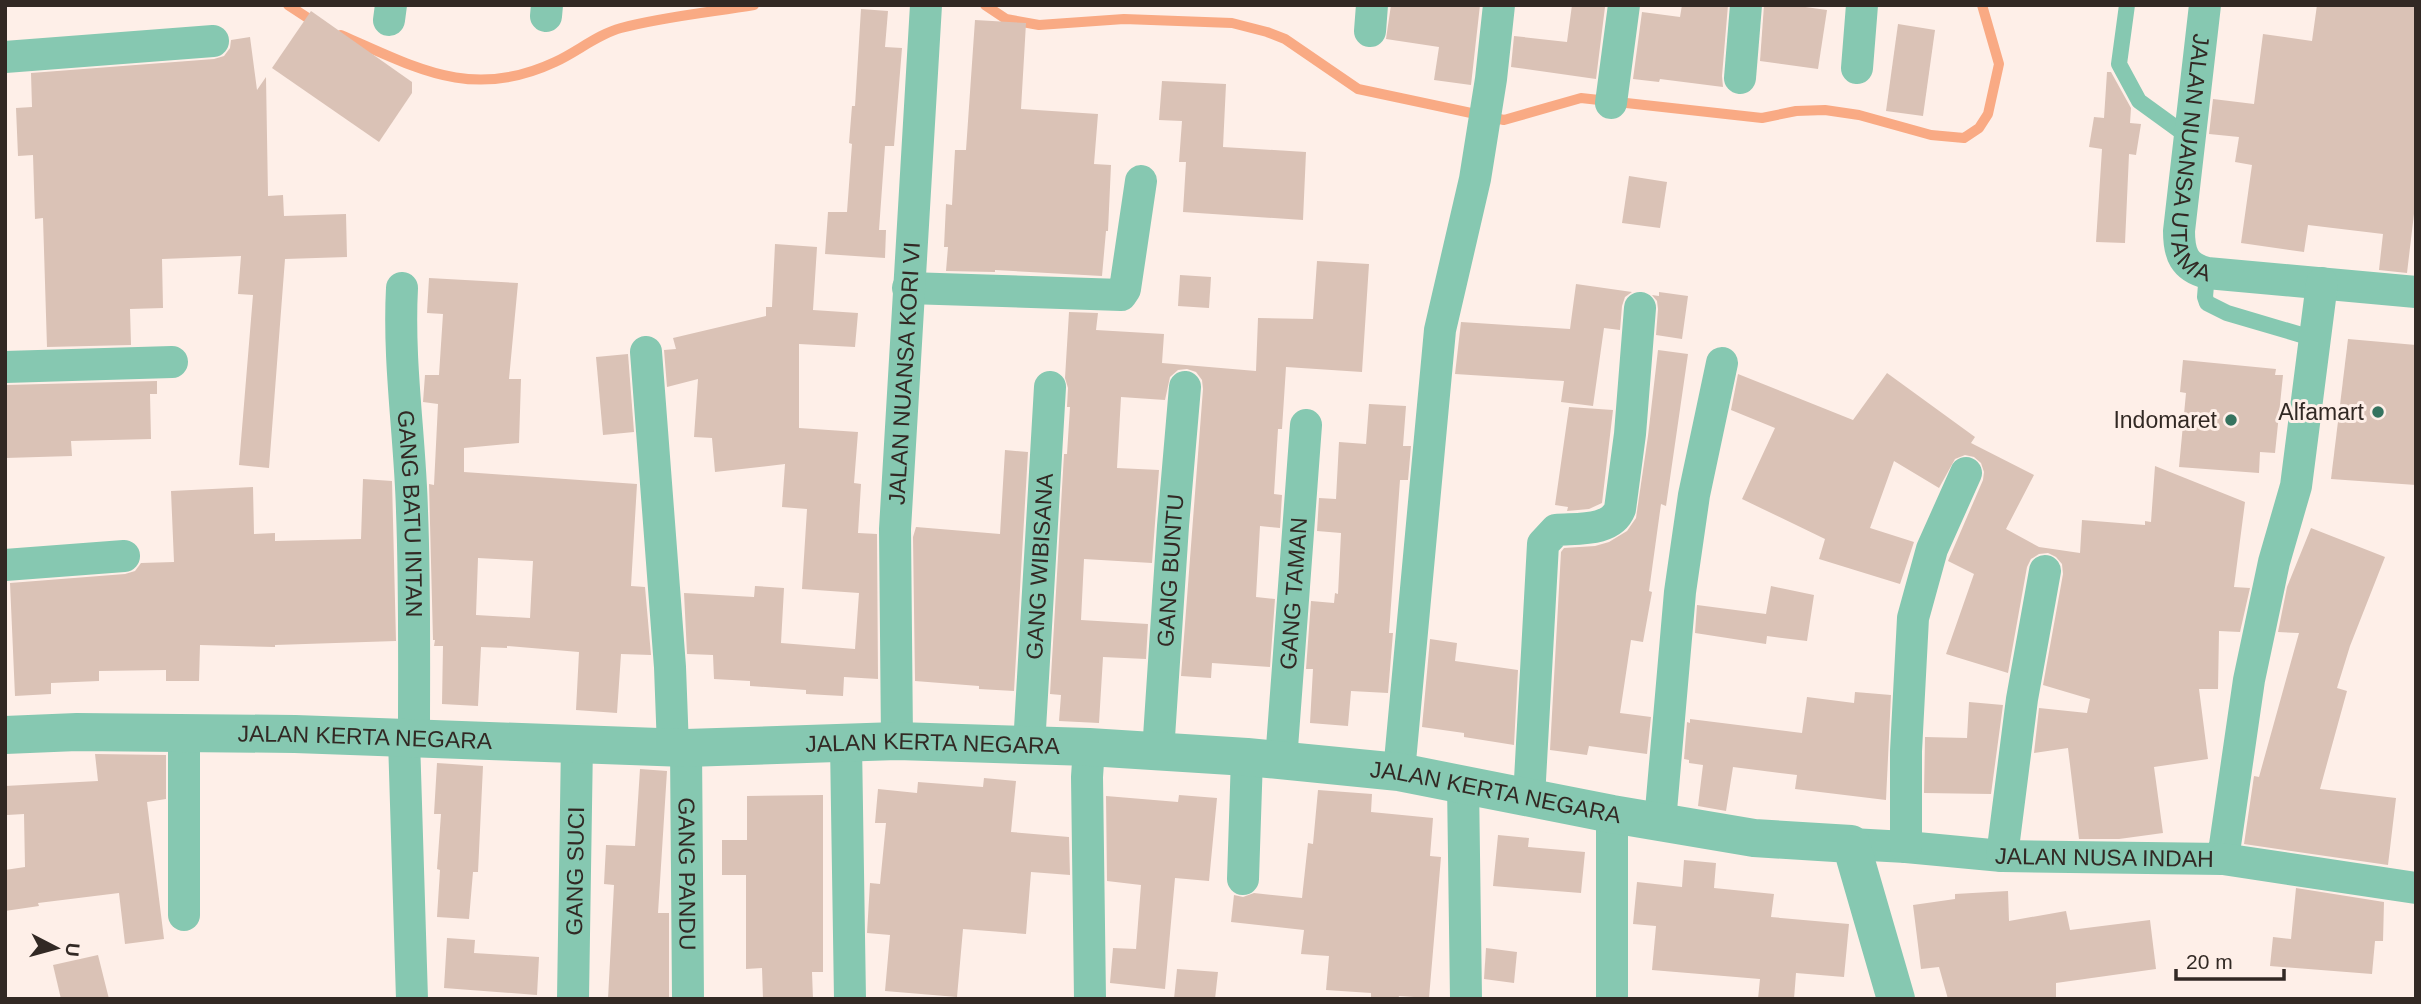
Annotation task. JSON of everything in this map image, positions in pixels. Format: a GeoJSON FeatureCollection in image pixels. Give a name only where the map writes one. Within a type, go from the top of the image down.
{"type":"FeatureCollection","features":[{"type":"Feature","properties":{"kind":"street","name":"JALAN NUANSA KORI VI"},"geometry":{"type":"LineString","coordinates":[[897,741],[895,529],[926,5]]}},
{"type":"Feature","properties":{"kind":"street"},"geometry":{"type":"LineString","coordinates":[[1399,772],[1440,330],[1475,179],[1491,79],[1499,5]]}},
{"type":"Feature","properties":{"kind":"street"},"geometry":{"type":"LineString","coordinates":[[1611,103],[1624,5]]}},
{"type":"Feature","properties":{"kind":"street"},"geometry":{"type":"LineString","coordinates":[[1740,78],[1746,5]]}},
{"type":"Feature","properties":{"kind":"street"},"geometry":{"type":"LineString","coordinates":[[1857,68],[1863,5]]}},
{"type":"Feature","properties":{"kind":"street","name":"JALAN NUANSA UTAMA"},"geometry":{"type":"LineString","coordinates":[[2205,5],[2179,247],[2184,258],[2194,270],[2207,273],[2416,292]]}},
{"type":"Feature","properties":{"kind":"street"},"geometry":{"type":"LineString","coordinates":[[5,57],[213,41]]}},
{"type":"Feature","properties":{"kind":"street"},"geometry":{"type":"LineString","coordinates":[[908,288],[1121,295],[1125,289],[1141,181]]}},
{"type":"Feature","properties":{"kind":"street","name":"JALAN NUSA INDAH"},"geometry":{"type":"LineString","coordinates":[[1851,845],[2002,856],[2223,859],[2249,680],[2274,562],[2295,486],[2322,283]]}},
{"type":"Feature","properties":{"kind":"street","name":"GANG BATU INTAN"},"geometry":{"type":"LineString","coordinates":[[402,288],[400,324],[412,508],[409,739],[412,999]]}},
{"type":"Feature","properties":{"kind":"street"},"geometry":{"type":"LineString","coordinates":[[1529,797],[1543,544],[1556,530],[1604,526],[1618,515],[1630,434],[1640,308]]}},
{"type":"Feature","properties":{"kind":"street","name":"GANG PANDU"},"geometry":{"type":"LineString","coordinates":[[646,352],[670,667],[680,748],[688,999]]}},
{"type":"Feature","properties":{"kind":"street"},"geometry":{"type":"LineString","coordinates":[[5,367],[172,362]]}},
{"type":"Feature","properties":{"kind":"street"},"geometry":{"type":"LineString","coordinates":[[1660,822],[1680,592],[1694,495],[1722,363]]}},
{"type":"Feature","properties":{"kind":"street","name":"GANG WIBISANA"},"geometry":{"type":"LineString","coordinates":[[1029,746],[1050,387]]}},
{"type":"Feature","properties":{"kind":"street","name":"GANG BUNTU"},"geometry":{"type":"LineString","coordinates":[[1158,752],[1185,387]]}},
{"type":"Feature","properties":{"kind":"street","name":"GANG TAMAN"},"geometry":{"type":"LineString","coordinates":[[1242,879],[1264,759],[1306,425]]}},
{"type":"Feature","properties":{"kind":"street"},"geometry":{"type":"LineString","coordinates":[[1906,847],[1907,724],[1913,618],[1933,549],[1966,473]]}},
{"type":"Feature","properties":{"kind":"street"},"geometry":{"type":"LineString","coordinates":[[5,565],[124,556]]}},
{"type":"Feature","properties":{"kind":"street"},"geometry":{"type":"LineString","coordinates":[[2002,856],[2022,699],[2045,570]]}},
{"type":"Feature","properties":{"kind":"street","name":"JALAN KERTA NEGARA"},"geometry":{"type":"LineString","coordinates":[[5,735],[77,732],[295,734],[680,748],[897,741],[1089,747],[1264,759],[1399,772],[1612,814],[1754,838],[1851,845]]}},
{"type":"Feature","properties":{"kind":"street"},"geometry":{"type":"LineString","coordinates":[[184,732],[184,915]]}},
{"type":"Feature","properties":{"kind":"street","name":"GANG SUCI"},"geometry":{"type":"LineString","coordinates":[[573,999],[577,743]]}},
{"type":"Feature","properties":{"kind":"street"},"geometry":{"type":"LineString","coordinates":[[846,744],[850,999]]}},
{"type":"Feature","properties":{"kind":"street"},"geometry":{"type":"LineString","coordinates":[[1089,747],[1087,777],[1090,999]]}},
{"type":"Feature","properties":{"kind":"street"},"geometry":{"type":"LineString","coordinates":[[1463,783],[1466,999]]}},
{"type":"Feature","properties":{"kind":"street"},"geometry":{"type":"LineString","coordinates":[[1612,814],[1612,999]]}},
{"type":"Feature","properties":{"kind":"street"},"geometry":{"type":"LineString","coordinates":[[1851,845],[1896,999]]}},
{"type":"Feature","properties":{"kind":"street"},"geometry":{"type":"LineString","coordinates":[[2223,859],[2416,888]]}},
{"type":"Feature","properties":{"kind":"lane"},"geometry":{"type":"LineString","coordinates":[[2127,5],[2119,64],[2139,101],[2190,138]]}},
{"type":"Feature","properties":{"kind":"lane"},"geometry":{"type":"LineString","coordinates":[[2207,273],[2207,303],[2227,313],[2315,339]]}},
{"type":"Feature","properties":{"kind":"building"},"geometry":{"type":"Polygon","coordinates":[[[1391,5],[1480,5],[1471,85],[1434,80],[1439,47],[1386,39],[1391,5]]]}},
{"type":"Feature","properties":{"kind":"building"},"geometry":{"type":"Polygon","coordinates":[[[1572,5],[1605,7],[1596,79],[1511,67],[1514,36],[1567,42],[1572,5]]]}},
{"type":"Feature","properties":{"kind":"building"},"geometry":{"type":"Polygon","coordinates":[[[1682,5],[1728,5],[1723,87],[1660,79],[1659,82],[1633,79],[1642,12],[1680,17],[1682,5]]]}},
{"type":"Feature","properties":{"kind":"building"},"geometry":{"type":"Polygon","coordinates":[[[1764,5],[1791,5],[1827,10],[1818,69],[1760,61],[1764,5]]]}},
{"type":"Feature","properties":{"kind":"building"},"geometry":{"type":"Polygon","coordinates":[[[2317,5],[2416,5],[2416,197],[2407,273],[2379,270],[2383,234],[2308,225],[2304,252],[2241,243],[2252,165],[2235,162],[2239,137],[2209,134],[2213,99],[2254,104],[2263,34],[2312,41],[2317,5]]]}},
{"type":"Feature","properties":{"kind":"building"},"geometry":{"type":"Polygon","coordinates":[[[861,9],[888,11],[885,47],[902,48],[894,146],[885,146],[879,230],[886,230],[885,258],[825,254],[828,212],[847,212],[852,144],[849,143],[852,106],[855,106],[861,9]]]}},
{"type":"Feature","properties":{"kind":"building"},"geometry":{"type":"Polygon","coordinates":[[[311,11],[412,82],[412,93],[379,142],[272,68],[311,11]]]}},
{"type":"Feature","properties":{"kind":"building"},"geometry":{"type":"Polygon","coordinates":[[[975,20],[1026,23],[1021,109],[1098,114],[1094,164],[1111,165],[1108,231],[1102,276],[995,270],[946,271],[946,204],[952,205],[955,150],[966,150],[975,20]]]}},
{"type":"Feature","properties":{"kind":"building"},"geometry":{"type":"Polygon","coordinates":[[[1898,24],[1935,30],[1923,116],[1886,111],[1898,24]]]}},
{"type":"Feature","properties":{"kind":"building"},"geometry":{"type":"Polygon","coordinates":[[[250,37],[257,90],[266,77],[268,196],[283,195],[284,216],[346,214],[347,257],[285,259],[269,468],[239,465],[253,295],[238,294],[241,256],[162,259],[163,308],[130,309],[131,345],[47,347],[43,218],[35,219],[33,155],[18,156],[16,108],[32,107],[31,73],[214,59],[224,56],[230,48],[231,40],[250,37]]]}},
{"type":"Feature","properties":{"kind":"building"},"geometry":{"type":"Polygon","coordinates":[[[2107,72],[2111,72],[2131,108],[2130,123],[2141,124],[2136,155],[2129,154],[2125,243],[2096,242],[2102,149],[2089,147],[2094,117],[2104,118],[2107,72]]]}},
{"type":"Feature","properties":{"kind":"building"},"geometry":{"type":"Polygon","coordinates":[[[1162,81],[1226,84],[1223,147],[1306,152],[1303,220],[1183,212],[1186,162],[1179,162],[1182,121],[1159,120],[1162,81]]]}},
{"type":"Feature","properties":{"kind":"building"},"geometry":{"type":"Polygon","coordinates":[[[1629,176],[1667,182],[1660,228],[1622,223],[1629,176]]]}},
{"type":"Feature","properties":{"kind":"building"},"geometry":{"type":"Polygon","coordinates":[[[775,244],[817,247],[813,310],[858,313],[855,347],[799,344],[799,428],[858,432],[854,483],[861,484],[858,533],[877,534],[878,679],[844,677],[843,696],[806,694],[806,690],[750,686],[750,681],[714,679],[713,655],[687,654],[684,593],[754,597],[755,586],[784,588],[781,643],[855,649],[859,593],[802,589],[807,509],[782,507],[785,464],[715,472],[712,438],[694,437],[698,379],[667,387],[664,350],[676,349],[673,338],[766,316],[766,307],[772,307],[775,244]]]}},
{"type":"Feature","properties":{"kind":"building"},"geometry":{"type":"Polygon","coordinates":[[[1317,261],[1369,264],[1362,372],[1286,367],[1282,429],[1278,429],[1274,494],[1282,495],[1280,528],[1260,526],[1256,597],[1275,599],[1270,667],[1212,663],[1211,678],[1181,676],[1203,389],[1202,380],[1196,372],[1178,370],[1170,377],[1165,400],[1121,397],[1117,468],[1159,470],[1152,563],[1084,559],[1081,620],[1148,624],[1146,659],[1103,657],[1099,723],[1059,721],[1061,695],[1050,694],[1064,454],[1067,454],[1070,407],[1067,407],[1068,388],[1065,378],[1069,312],[1098,313],[1096,330],[1164,334],[1162,363],[1256,371],[1258,318],[1313,319],[1317,261]]]}},
{"type":"Feature","properties":{"kind":"building"},"geometry":{"type":"Polygon","coordinates":[[[1180,275],[1211,277],[1209,308],[1178,306],[1180,275]]]}},
{"type":"Feature","properties":{"kind":"building"},"geometry":{"type":"Polygon","coordinates":[[[429,278],[518,283],[509,379],[521,379],[519,443],[464,448],[464,472],[637,484],[631,586],[645,587],[651,655],[621,654],[617,713],[576,710],[579,652],[507,646],[481,647],[478,706],[442,704],[443,646],[434,646],[433,640],[429,484],[434,485],[438,404],[423,402],[425,375],[439,375],[443,314],[427,313],[429,278]],[[478,558],[476,615],[530,618],[533,561],[478,558]]]}},
{"type":"Feature","properties":{"kind":"building"},"geometry":{"type":"Polygon","coordinates":[[[1576,284],[1632,292],[1625,297],[1622,306],[1620,330],[1604,328],[1593,406],[1561,402],[1564,381],[1455,374],[1461,322],[1570,329],[1576,284]]]}},
{"type":"Feature","properties":{"kind":"building"},"geometry":{"type":"Polygon","coordinates":[[[1659,292],[1688,296],[1682,339],[1656,335],[1658,309],[1657,301],[1652,295],[1659,296],[1659,292]]]}},
{"type":"Feature","properties":{"kind":"building","name":"Alfamart"},"geometry":{"type":"Polygon","coordinates":[[[2348,339],[2416,345],[2416,485],[2331,479],[2348,339]]]}},
{"type":"Feature","properties":{"kind":"building"},"geometry":{"type":"Polygon","coordinates":[[[1658,350],[1688,354],[1666,506],[1661,504],[1649,591],[1652,592],[1643,642],[1631,640],[1620,713],[1651,717],[1647,754],[1589,746],[1587,755],[1550,750],[1561,552],[1564,548],[1595,546],[1609,542],[1627,531],[1636,518],[1658,350]]]}},
{"type":"Feature","properties":{"kind":"building"},"geometry":{"type":"Polygon","coordinates":[[[628,354],[634,432],[603,435],[596,357],[628,354]]]}},
{"type":"Feature","properties":{"kind":"building","name":"Indomaret"},"geometry":{"type":"Polygon","coordinates":[[[2183,360],[2276,369],[2275,375],[2283,375],[2275,453],[2260,452],[2259,473],[2179,467],[2186,393],[2180,392],[2183,360]]]}},
{"type":"Feature","properties":{"kind":"building"},"geometry":{"type":"Polygon","coordinates":[[[1887,373],[1975,437],[1971,443],[2034,475],[2006,529],[2039,547],[2080,553],[2082,520],[2145,525],[2145,521],[2151,522],[2155,466],[2245,502],[2234,587],[2250,588],[2240,632],[2219,631],[2218,689],[2199,689],[2208,759],[2154,767],[2163,833],[2119,839],[2079,839],[2068,748],[2034,753],[2039,708],[2087,713],[2090,699],[2043,685],[2063,574],[2062,564],[2056,557],[2048,553],[2039,554],[2031,559],[2027,567],[2008,673],[1946,654],[1974,574],[1948,561],[1983,480],[1981,463],[1974,457],[1965,455],[1955,459],[1939,488],[1894,461],[1870,528],[1914,542],[1900,584],[1819,559],[1825,539],[1742,499],[1775,428],[1731,410],[1738,374],[1853,420],[1887,373]]]}},
{"type":"Feature","properties":{"kind":"building"},"geometry":{"type":"Polygon","coordinates":[[[157,381],[157,394],[150,394],[151,439],[71,441],[72,456],[5,458],[6,385],[157,381]]]}},
{"type":"Feature","properties":{"kind":"building"},"geometry":{"type":"Polygon","coordinates":[[[1369,404],[1406,406],[1403,446],[1411,446],[1408,480],[1400,480],[1389,633],[1393,633],[1388,693],[1351,691],[1348,726],[1310,723],[1313,669],[1306,669],[1311,601],[1334,603],[1335,593],[1338,594],[1341,533],[1317,531],[1319,498],[1336,499],[1339,442],[1366,444],[1369,404]]]}},
{"type":"Feature","properties":{"kind":"building"},"geometry":{"type":"Polygon","coordinates":[[[1569,407],[1613,410],[1602,503],[1589,509],[1567,511],[1568,507],[1555,505],[1569,407]]]}},
{"type":"Feature","properties":{"kind":"building"},"geometry":{"type":"Polygon","coordinates":[[[1005,450],[1028,452],[1014,691],[915,681],[913,537],[916,527],[1000,534],[1005,450]]]}},
{"type":"Feature","properties":{"kind":"building"},"geometry":{"type":"Polygon","coordinates":[[[363,479],[392,481],[396,641],[275,647],[200,645],[199,681],[166,681],[166,670],[99,671],[99,681],[51,683],[51,694],[15,696],[10,583],[125,574],[135,571],[141,563],[174,562],[171,491],[253,487],[254,534],[275,533],[275,541],[361,539],[363,479]]]}},
{"type":"Feature","properties":{"kind":"building"},"geometry":{"type":"Polygon","coordinates":[[[2311,528],[2385,557],[2350,646],[2337,688],[2347,691],[2320,789],[2396,798],[2388,865],[2244,844],[2254,776],[2259,777],[2299,633],[2278,632],[2287,587],[2311,528]]]}},
{"type":"Feature","properties":{"kind":"building"},"geometry":{"type":"Polygon","coordinates":[[[1771,586],[1814,595],[1807,641],[1767,636],[1766,644],[1695,633],[1697,605],[1766,614],[1771,586]]]}},
{"type":"Feature","properties":{"kind":"building"},"geometry":{"type":"Polygon","coordinates":[[[1430,639],[1457,643],[1455,661],[1518,670],[1514,745],[1464,737],[1464,733],[1422,727],[1430,639]]]}},
{"type":"Feature","properties":{"kind":"building"},"geometry":{"type":"Polygon","coordinates":[[[1855,692],[1891,695],[1886,800],[1795,789],[1797,775],[1733,767],[1726,811],[1698,806],[1703,765],[1689,763],[1689,760],[1684,759],[1687,722],[1690,723],[1690,719],[1802,733],[1807,697],[1854,703],[1855,692]]]}},
{"type":"Feature","properties":{"kind":"building"},"geometry":{"type":"Polygon","coordinates":[[[1969,702],[2003,705],[1991,794],[1924,793],[1925,737],[1967,738],[1969,702]]]}},
{"type":"Feature","properties":{"kind":"building"},"geometry":{"type":"Polygon","coordinates":[[[95,754],[166,755],[166,799],[147,802],[164,939],[125,944],[119,893],[38,903],[39,906],[5,911],[5,870],[25,867],[24,814],[7,815],[5,786],[98,781],[95,754]]]}},
{"type":"Feature","properties":{"kind":"building"},"geometry":{"type":"Polygon","coordinates":[[[437,763],[483,766],[478,872],[473,872],[469,919],[437,917],[441,814],[434,814],[437,763]]]}},
{"type":"Feature","properties":{"kind":"building"},"geometry":{"type":"Polygon","coordinates":[[[640,769],[667,771],[658,913],[669,913],[669,999],[608,999],[614,885],[604,884],[606,845],[635,846],[640,769]]]}},
{"type":"Feature","properties":{"kind":"building"},"geometry":{"type":"Polygon","coordinates":[[[984,778],[1016,781],[1011,832],[1069,837],[1070,875],[1031,872],[1026,934],[963,929],[957,997],[885,991],[890,935],[867,933],[870,883],[880,884],[886,823],[875,823],[878,789],[917,793],[918,782],[983,787],[984,778]]]}},
{"type":"Feature","properties":{"kind":"building"},"geometry":{"type":"Polygon","coordinates":[[[1318,790],[1372,794],[1371,812],[1433,818],[1430,856],[1441,857],[1429,998],[1399,996],[1398,999],[1371,999],[1371,993],[1326,990],[1329,956],[1301,954],[1304,930],[1231,922],[1234,895],[1243,897],[1254,893],[1302,898],[1308,843],[1313,844],[1318,790]]]}},
{"type":"Feature","properties":{"kind":"building"},"geometry":{"type":"Polygon","coordinates":[[[823,795],[823,972],[812,972],[813,999],[763,999],[762,968],[746,969],[746,875],[722,875],[722,840],[747,840],[747,796],[823,795]]]}},
{"type":"Feature","properties":{"kind":"building"},"geometry":{"type":"Polygon","coordinates":[[[1179,795],[1217,798],[1209,881],[1175,878],[1165,989],[1110,983],[1113,948],[1136,949],[1141,885],[1107,881],[1106,796],[1178,802],[1179,795]]]}},
{"type":"Feature","properties":{"kind":"building"},"geometry":{"type":"Polygon","coordinates":[[[1498,835],[1529,838],[1528,847],[1585,852],[1581,893],[1493,886],[1498,835]]]}},
{"type":"Feature","properties":{"kind":"building"},"geometry":{"type":"Polygon","coordinates":[[[1684,860],[1716,863],[1714,888],[1774,894],[1771,917],[1849,924],[1844,977],[1796,973],[1794,999],[1758,999],[1760,979],[1652,970],[1656,926],[1633,924],[1637,882],[1682,887],[1684,860]]]}},
{"type":"Feature","properties":{"kind":"building"},"geometry":{"type":"Polygon","coordinates":[[[2296,888],[2384,902],[2383,941],[2375,941],[2372,974],[2270,966],[2273,937],[2291,939],[2296,888]]]}},
{"type":"Feature","properties":{"kind":"building"},"geometry":{"type":"Polygon","coordinates":[[[2008,891],[2009,921],[2066,911],[2070,930],[2150,920],[2156,969],[2056,983],[2056,999],[1948,999],[1939,967],[1921,969],[1913,905],[1955,899],[1955,894],[2008,891]]]}},
{"type":"Feature","properties":{"kind":"building"},"geometry":{"type":"Polygon","coordinates":[[[447,938],[475,940],[474,953],[539,957],[537,995],[444,988],[447,938]]]}},
{"type":"Feature","properties":{"kind":"building"},"geometry":{"type":"Polygon","coordinates":[[[1486,948],[1517,952],[1514,983],[1484,979],[1486,948]]]}},
{"type":"Feature","properties":{"kind":"building"},"geometry":{"type":"Polygon","coordinates":[[[98,955],[109,999],[61,999],[53,965],[98,955]]]}},
{"type":"Feature","properties":{"kind":"building"},"geometry":{"type":"Polygon","coordinates":[[[1177,969],[1218,972],[1215,999],[1174,999],[1177,969]]]}},
{"type":"Feature","properties":{"kind":"waterway"},"geometry":{"type":"LineString","coordinates":[[288,5],[317,24]]}},
{"type":"Feature","properties":{"kind":"waterway"},"geometry":{"type":"LineString","coordinates":[[341,35],[395,59],[445,76],[497,79],[525,73],[555,62],[604,34],[621,28],[754,5]]}},
{"type":"Feature","properties":{"kind":"waterway"},"geometry":{"type":"LineString","coordinates":[[985,5],[1006,19],[1039,25],[1124,19],[1232,23],[1285,39],[1358,89],[1504,120],[1581,98],[1762,118],[1796,111],[1825,110],[1859,115],[1931,135],[1964,138],[1979,128],[1988,114],[1999,64],[1982,5]]}},
{"type":"Feature","properties":{"kind":"place","name":"Alfamart"},"geometry":{"type":"Point","coordinates":[2378,412]}},
{"type":"Feature","properties":{"kind":"place","name":"Indomaret"},"geometry":{"type":"Point","coordinates":[2231,420]}}]}
